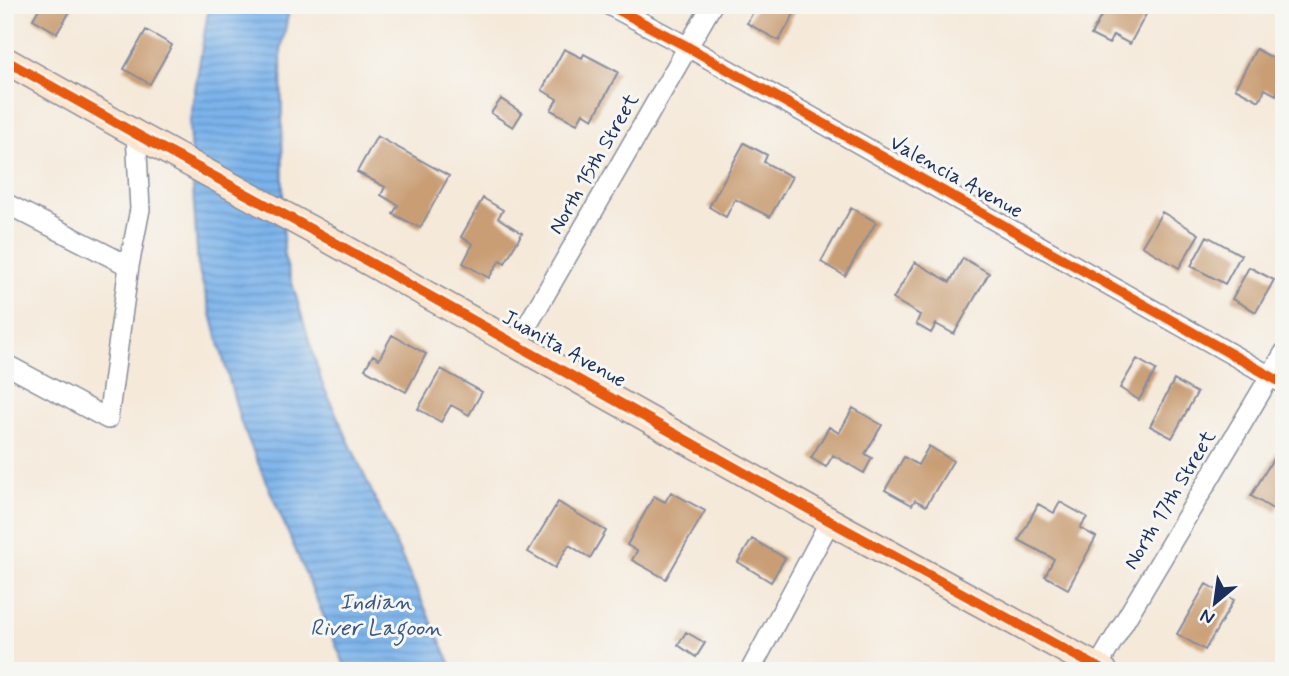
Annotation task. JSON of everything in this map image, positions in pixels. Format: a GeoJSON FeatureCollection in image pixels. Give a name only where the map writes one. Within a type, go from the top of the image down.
{"type":"FeatureCollection","features":[{"type":"Feature","properties":{"kind":"street","name":"Valencia Avenue"},"geometry":{"type":"LineString","coordinates":[[609,5],[1277,380]]}},
{"type":"Feature","properties":{"kind":"street","name":"North 15th Street"},"geometry":{"type":"LineString","coordinates":[[516,345],[712,5]]}},
{"type":"Feature","properties":{"kind":"street"},"geometry":{"type":"LineString","coordinates":[[1277,5],[1284,9]]}},
{"type":"Feature","properties":{"kind":"street","name":"Juanita Avenue"},"geometry":{"type":"LineString","coordinates":[[5,60],[1099,669]]}},
{"type":"Feature","properties":{"kind":"street"},"geometry":{"type":"LineString","coordinates":[[5,364],[108,419],[129,266],[140,209],[136,134]]}},
{"type":"Feature","properties":{"kind":"street"},"geometry":{"type":"LineString","coordinates":[[5,203],[129,266]]}},
{"type":"Feature","properties":{"kind":"street","name":"North 17th Street"},"geometry":{"type":"LineString","coordinates":[[1099,669],[1277,380],[1284,353]]}},
{"type":"Feature","properties":{"kind":"street"},"geometry":{"type":"LineString","coordinates":[[750,671],[830,521]]}},
{"type":"Feature","properties":{"kind":"water","name":"Indian River Lagoon"},"geometry":{"type":"Polygon","coordinates":[[[209,5],[290,5],[281,51],[284,256],[322,383],[454,671],[347,671],[241,423],[198,267],[189,126],[209,5]]]}},
{"type":"Feature","properties":{"kind":"building"},"geometry":{"type":"Polygon","coordinates":[[[41,5],[74,5],[57,33],[33,19],[41,5]]]}},
{"type":"Feature","properties":{"kind":"building"},"geometry":{"type":"Polygon","coordinates":[[[757,5],[799,5],[779,41],[747,23],[757,5]]]}},
{"type":"Feature","properties":{"kind":"building"},"geometry":{"type":"Polygon","coordinates":[[[1107,5],[1151,5],[1130,44],[1113,35],[1109,44],[1091,35],[1107,5]]]}},
{"type":"Feature","properties":{"kind":"building"},"geometry":{"type":"Polygon","coordinates":[[[146,30],[172,45],[150,84],[124,69],[146,30]]]}},
{"type":"Feature","properties":{"kind":"building"},"geometry":{"type":"Polygon","coordinates":[[[564,49],[582,58],[584,54],[618,72],[593,119],[583,113],[577,124],[551,110],[557,99],[542,90],[564,49]]]}},
{"type":"Feature","properties":{"kind":"building"},"geometry":{"type":"Polygon","coordinates":[[[1256,49],[1284,64],[1284,79],[1276,95],[1265,89],[1259,101],[1235,88],[1256,49]]]}},
{"type":"Feature","properties":{"kind":"building"},"geometry":{"type":"Polygon","coordinates":[[[501,99],[522,113],[513,127],[491,113],[501,99]]]}},
{"type":"Feature","properties":{"kind":"building"},"geometry":{"type":"Polygon","coordinates":[[[377,136],[449,176],[420,228],[393,214],[398,205],[381,195],[385,187],[357,172],[377,136]]]}},
{"type":"Feature","properties":{"kind":"building"},"geometry":{"type":"Polygon","coordinates":[[[744,143],[767,155],[764,162],[792,177],[770,217],[735,199],[726,217],[709,207],[744,143]]]}},
{"type":"Feature","properties":{"kind":"building"},"geometry":{"type":"Polygon","coordinates":[[[483,198],[503,210],[498,218],[522,233],[505,263],[500,260],[489,278],[463,263],[473,244],[461,237],[483,198]]]}},
{"type":"Feature","properties":{"kind":"building"},"geometry":{"type":"Polygon","coordinates":[[[851,208],[876,222],[845,276],[821,262],[851,208]]]}},
{"type":"Feature","properties":{"kind":"building"},"geometry":{"type":"Polygon","coordinates":[[[1162,212],[1199,234],[1179,268],[1142,246],[1162,212]]]}},
{"type":"Feature","properties":{"kind":"building"},"geometry":{"type":"Polygon","coordinates":[[[1207,236],[1241,255],[1225,284],[1191,266],[1207,236]]]}},
{"type":"Feature","properties":{"kind":"building"},"geometry":{"type":"Polygon","coordinates":[[[963,258],[989,273],[954,334],[936,324],[931,333],[916,324],[920,315],[893,299],[915,262],[950,282],[963,258]]]}},
{"type":"Feature","properties":{"kind":"building"},"geometry":{"type":"Polygon","coordinates":[[[1249,267],[1274,280],[1256,312],[1232,299],[1249,267]]]}},
{"type":"Feature","properties":{"kind":"building"},"geometry":{"type":"Polygon","coordinates":[[[392,335],[426,354],[406,392],[365,369],[373,355],[379,359],[392,335]]]}},
{"type":"Feature","properties":{"kind":"building"},"geometry":{"type":"Polygon","coordinates":[[[1137,359],[1156,370],[1139,400],[1120,388],[1137,359]]]}},
{"type":"Feature","properties":{"kind":"building"},"geometry":{"type":"Polygon","coordinates":[[[441,369],[482,392],[469,415],[451,405],[441,422],[418,409],[441,369]]]}},
{"type":"Feature","properties":{"kind":"building"},"geometry":{"type":"Polygon","coordinates":[[[1174,380],[1197,393],[1172,438],[1150,426],[1174,380]]]}},
{"type":"Feature","properties":{"kind":"building"},"geometry":{"type":"Polygon","coordinates":[[[853,408],[882,425],[865,454],[872,458],[864,473],[833,455],[826,467],[811,458],[829,427],[839,433],[853,408]]]}},
{"type":"Feature","properties":{"kind":"building"},"geometry":{"type":"Polygon","coordinates":[[[929,446],[953,461],[926,506],[915,500],[912,505],[885,490],[904,457],[918,465],[929,446]]]}},
{"type":"Feature","properties":{"kind":"building"},"geometry":{"type":"Polygon","coordinates":[[[1277,452],[1284,456],[1284,498],[1276,511],[1251,496],[1277,452]]]}},
{"type":"Feature","properties":{"kind":"building"},"geometry":{"type":"Polygon","coordinates":[[[671,492],[705,511],[666,579],[632,560],[637,551],[627,545],[654,496],[665,502],[671,492]]]}},
{"type":"Feature","properties":{"kind":"building"},"geometry":{"type":"Polygon","coordinates":[[[558,502],[606,531],[590,558],[569,545],[555,568],[528,552],[558,502]]]}},
{"type":"Feature","properties":{"kind":"building"},"geometry":{"type":"Polygon","coordinates":[[[1060,502],[1087,517],[1080,528],[1096,537],[1068,589],[1045,576],[1054,559],[1019,540],[1038,504],[1054,513],[1060,502]]]}},
{"type":"Feature","properties":{"kind":"building"},"geometry":{"type":"Polygon","coordinates":[[[752,539],[785,558],[771,582],[738,562],[752,539]]]}},
{"type":"Feature","properties":{"kind":"building"},"geometry":{"type":"Polygon","coordinates":[[[1206,584],[1234,600],[1205,650],[1177,634],[1206,584]]]}},
{"type":"Feature","properties":{"kind":"building"},"geometry":{"type":"Polygon","coordinates":[[[686,632],[705,643],[696,657],[678,645],[686,632]]]}},
{"type":"Feature","properties":{"kind":"cycle path"},"geometry":{"type":"LineString","coordinates":[[609,5],[1284,384]]}},
{"type":"Feature","properties":{"kind":"cycle path"},"geometry":{"type":"LineString","coordinates":[[5,60],[1104,671]]}}]}
